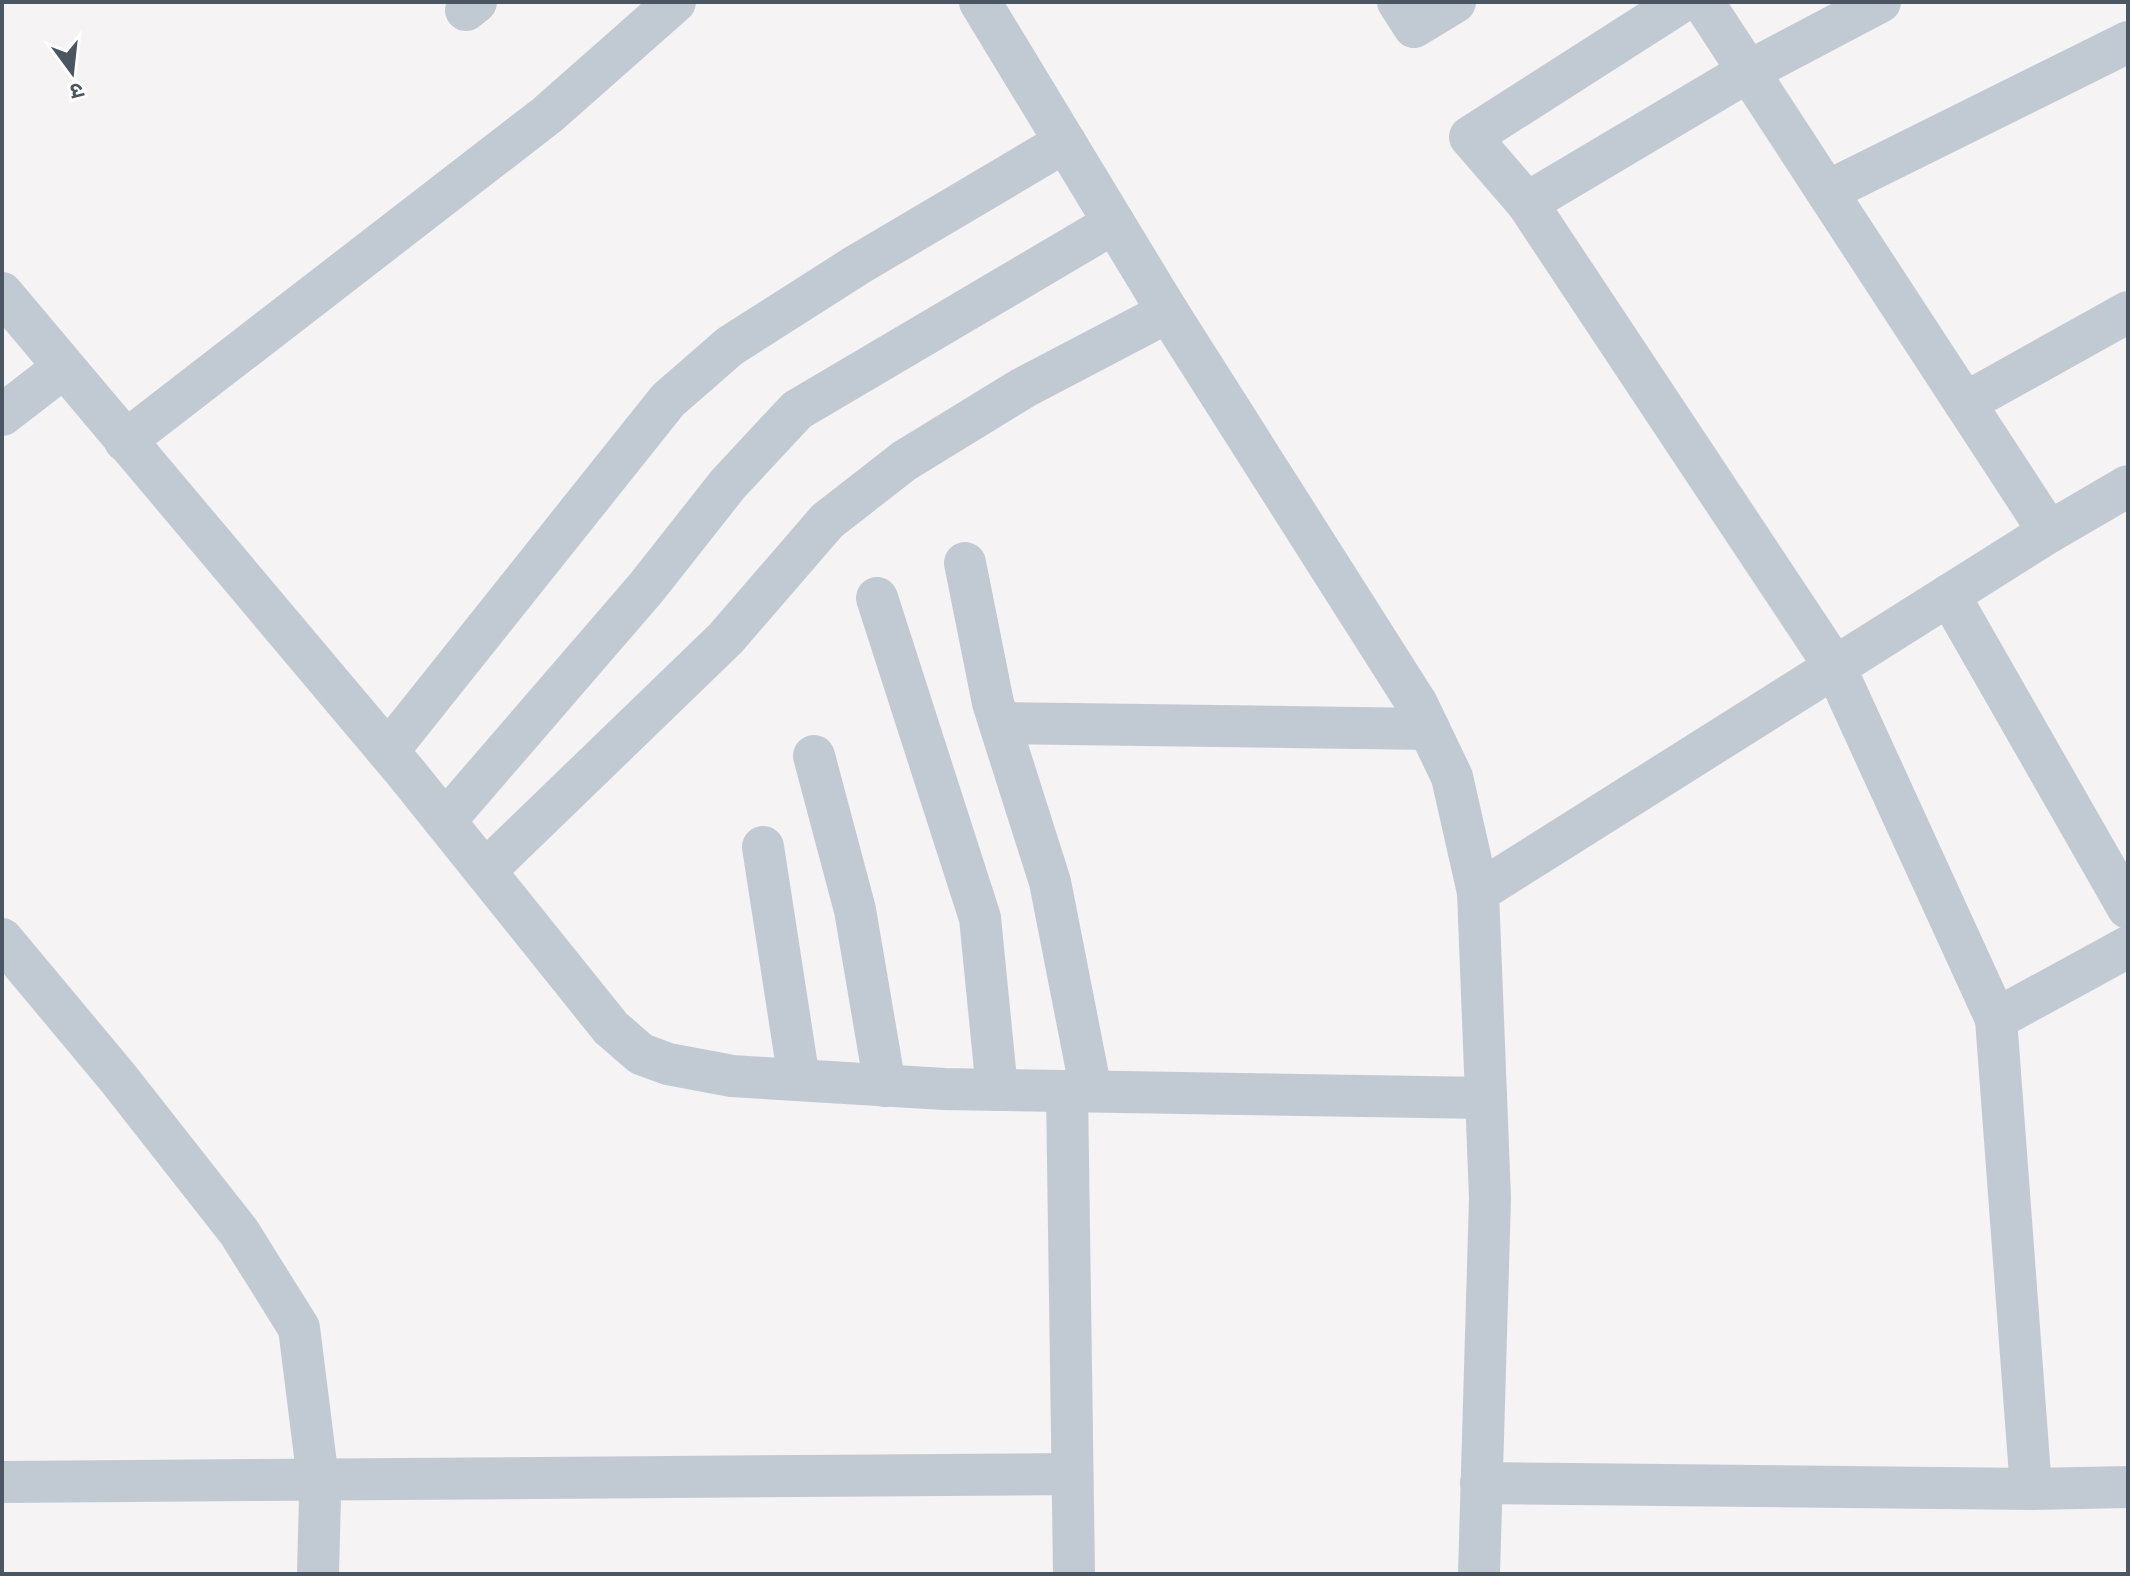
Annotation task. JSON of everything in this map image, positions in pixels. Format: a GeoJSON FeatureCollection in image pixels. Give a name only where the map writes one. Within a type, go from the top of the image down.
{"type":"FeatureCollection","features":[{"type":"Feature","properties":{"kind":"street"},"geometry":{"type":"LineString","coordinates":[[125,441],[547,115],[675,2]]}},
{"type":"Feature","properties":{"kind":"street"},"geometry":{"type":"LineString","coordinates":[[980,2],[1168,312],[1417,704],[1452,777],[1478,892],[1490,1198],[1479,1574]]}},
{"type":"Feature","properties":{"kind":"street"},"geometry":{"type":"LineString","coordinates":[[1398,2],[1414,27],[1455,2]]}},
{"type":"Feature","properties":{"kind":"street"},"geometry":{"type":"LineString","coordinates":[[1681,2],[1470,137],[1527,203],[1835,667],[1996,1019],[2031,1489]]}},
{"type":"Feature","properties":{"kind":"street"},"geometry":{"type":"LineString","coordinates":[[1703,2],[2049,532]]}},
{"type":"Feature","properties":{"kind":"street"},"geometry":{"type":"LineString","coordinates":[[1527,203],[1749,71],[1880,2]]}},
{"type":"Feature","properties":{"kind":"street"},"geometry":{"type":"LineString","coordinates":[[1828,191],[2128,42]]}},
{"type":"Feature","properties":{"kind":"street"},"geometry":{"type":"LineString","coordinates":[[388,751],[668,400],[730,346],[857,265],[1065,142]]}},
{"type":"Feature","properties":{"kind":"street"},"geometry":{"type":"LineString","coordinates":[[445,821],[646,588],[728,484],[797,410],[1114,223]]}},
{"type":"Feature","properties":{"kind":"street"},"geometry":{"type":"LineString","coordinates":[[2,293],[388,751],[611,1028],[641,1054],[668,1064],[732,1076],[885,1086],[1486,1098]]}},
{"type":"Feature","properties":{"kind":"street"},"geometry":{"type":"LineString","coordinates":[[485,871],[726,638],[827,521],[904,461],[996,404],[1168,312]]}},
{"type":"Feature","properties":{"kind":"street"},"geometry":{"type":"LineString","coordinates":[[1965,403],[2128,312]]}},
{"type":"Feature","properties":{"kind":"street"},"geometry":{"type":"LineString","coordinates":[[2,415],[63,368]]}},
{"type":"Feature","properties":{"kind":"street"},"geometry":{"type":"LineString","coordinates":[[1478,892],[2049,532],[2128,486]]}},
{"type":"Feature","properties":{"kind":"street"},"geometry":{"type":"LineString","coordinates":[[965,563],[993,703],[1050,882],[1079,1091],[1071,1474],[1074,1574]]}},
{"type":"Feature","properties":{"kind":"street"},"geometry":{"type":"LineString","coordinates":[[1949,595],[2128,908]]}},
{"type":"Feature","properties":{"kind":"street"},"geometry":{"type":"LineString","coordinates":[[877,598],[980,918],[997,1090]]}},
{"type":"Feature","properties":{"kind":"street"},"geometry":{"type":"LineString","coordinates":[[1000,723],[1429,729]]}},
{"type":"Feature","properties":{"kind":"street"},"geometry":{"type":"LineString","coordinates":[[814,756],[855,910],[885,1086]]}},
{"type":"Feature","properties":{"kind":"street"},"geometry":{"type":"LineString","coordinates":[[763,847],[799,1080]]}},
{"type":"Feature","properties":{"kind":"street"},"geometry":{"type":"LineString","coordinates":[[2,939],[118,1078],[239,1232],[299,1328],[320,1496],[318,1574]]}},
{"type":"Feature","properties":{"kind":"street"},"geometry":{"type":"LineString","coordinates":[[1996,1019],[2128,947]]}},
{"type":"Feature","properties":{"kind":"street"},"geometry":{"type":"LineString","coordinates":[[2,1482],[1071,1474]]}},
{"type":"Feature","properties":{"kind":"street"},"geometry":{"type":"LineString","coordinates":[[1481,1483],[2031,1489],[2128,1487]]}}]}
